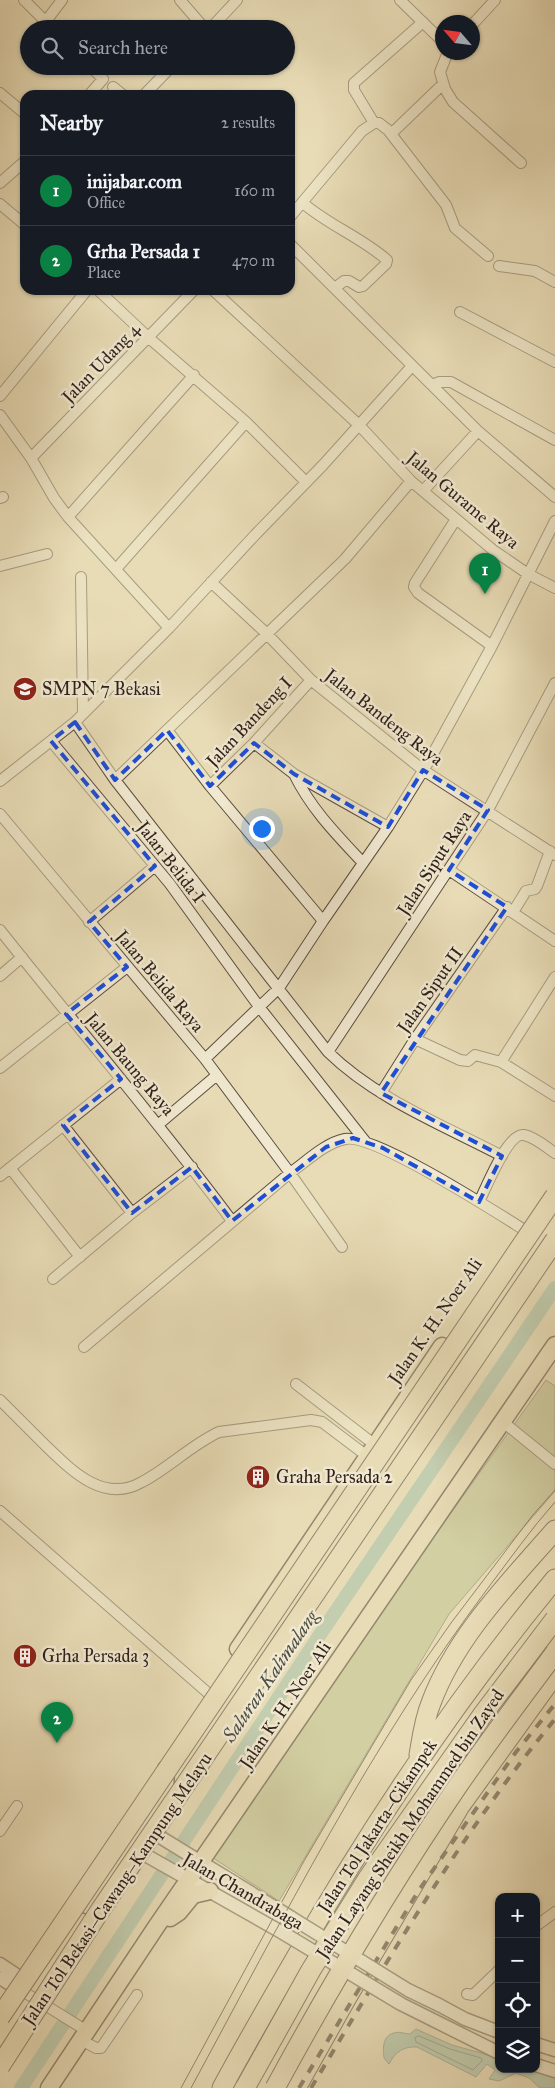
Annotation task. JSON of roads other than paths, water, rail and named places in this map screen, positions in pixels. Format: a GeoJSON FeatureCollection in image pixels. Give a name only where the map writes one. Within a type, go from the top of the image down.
{"type":"FeatureCollection","features":[{"type":"Feature","properties":{"kind":"highway","name":"Jalan Tol Bekasi–Cawang–Kampung Melayu"},"geometry":{"type":"LineString","coordinates":[[0,2017],[555,1196]]}},
{"type":"Feature","properties":{"kind":"highway","name":"Jalan Tol Bekasi–Cawang–Kampung Melayu"},"geometry":{"type":"LineString","coordinates":[[0,2066],[107,1901],[555,1240]]}},
{"type":"Feature","properties":{"kind":"highway"},"geometry":{"type":"LineString","coordinates":[[418,1759],[430,1705],[437,1687],[455,1655],[480,1617],[555,1530]]}},
{"type":"Feature","properties":{"kind":"highway","name":"Jalan Tol Jakarta–Cikampek"},"geometry":{"type":"LineString","coordinates":[[222,2088],[334,1890],[418,1759],[471,1686],[555,1579]]}},
{"type":"Feature","properties":{"kind":"highway","name":"Jalan Layang Sheikh Mohammed bin Zayed"},"geometry":{"type":"LineString","coordinates":[[245,2088],[311,1970],[368,1878],[483,1714],[555,1619]]}},
{"type":"Feature","properties":{"kind":"highway","name":"Jalan Layang Sheikh Mohammed bin Zayed"},"geometry":{"type":"LineString","coordinates":[[275,2088],[345,1964],[397,1879],[457,1787],[555,1653]]}},
{"type":"Feature","properties":{"kind":"highway"},"geometry":{"type":"LineString","coordinates":[[296,2088],[346,1999],[460,1806],[555,1674]]}},
{"type":"Feature","properties":{"kind":"main road","name":"Jalan K. H. Noer Ali"},"geometry":{"type":"LineString","coordinates":[[0,2010],[370,1450],[555,1184]]}},
{"type":"Feature","properties":{"kind":"main road","name":"Jalan K. H. Noer Ali"},"geometry":{"type":"LineString","coordinates":[[49,2088],[82,2032],[156,1927],[184,1878],[555,1346]]}},
{"type":"Feature","properties":{"kind":"main road"},"geometry":{"type":"LineString","coordinates":[[60,1917],[84,1908],[149,1830],[165,1791],[166,1757]]}},
{"type":"Feature","properties":{"kind":"main road"},"geometry":{"type":"LineString","coordinates":[[156,1927],[179,1912],[193,1895],[210,1891]]}},
{"type":"Feature","properties":{"kind":"street"},"geometry":{"type":"LineString","coordinates":[[24,0],[45,20]]}},
{"type":"Feature","properties":{"kind":"street"},"geometry":{"type":"LineString","coordinates":[[52,20],[62,0]]}},
{"type":"Feature","properties":{"kind":"street"},"geometry":{"type":"LineString","coordinates":[[180,0],[197,20]]}},
{"type":"Feature","properties":{"kind":"street"},"geometry":{"type":"LineString","coordinates":[[218,20],[237,0]]}},
{"type":"Feature","properties":{"kind":"street"},"geometry":{"type":"LineString","coordinates":[[400,0],[435,34]]}},
{"type":"Feature","properties":{"kind":"street"},"geometry":{"type":"LineString","coordinates":[[480,16],[495,0]]}},
{"type":"Feature","properties":{"kind":"street"},"geometry":{"type":"LineString","coordinates":[[374,123],[354,90],[354,83],[422,22]]}},
{"type":"Feature","properties":{"kind":"street"},"geometry":{"type":"LineString","coordinates":[[445,60],[440,72],[443,84],[453,102],[521,164]]}},
{"type":"Feature","properties":{"kind":"street"},"geometry":{"type":"LineString","coordinates":[[92,90],[102,79],[98,75]]}},
{"type":"Feature","properties":{"kind":"street"},"geometry":{"type":"LineString","coordinates":[[149,90],[163,75]]}},
{"type":"Feature","properties":{"kind":"street"},"geometry":{"type":"LineString","coordinates":[[391,134],[443,84]]}},
{"type":"Feature","properties":{"kind":"street"},"geometry":{"type":"LineString","coordinates":[[113,86],[117,90]]}},
{"type":"Feature","properties":{"kind":"street"},"geometry":{"type":"LineString","coordinates":[[0,93],[20,110]]}},
{"type":"Feature","properties":{"kind":"street"},"geometry":{"type":"LineString","coordinates":[[295,211],[362,132],[374,123],[381,124],[391,134],[446,205],[456,228],[488,256]]}},
{"type":"Feature","properties":{"kind":"street"},"geometry":{"type":"LineString","coordinates":[[0,183],[20,165]]}},
{"type":"Feature","properties":{"kind":"street"},"geometry":{"type":"LineString","coordinates":[[302,203],[314,213],[348,232],[387,260],[386,264],[363,286],[359,287],[344,280],[336,287]]}},
{"type":"Feature","properties":{"kind":"street"},"geometry":{"type":"LineString","coordinates":[[0,204],[20,222]]}},
{"type":"Feature","properties":{"kind":"street"},"geometry":{"type":"LineString","coordinates":[[295,249],[336,287],[478,431],[555,497]]}},
{"type":"Feature","properties":{"kind":"street"},"geometry":{"type":"LineString","coordinates":[[499,266],[535,270],[555,282]]}},
{"type":"Feature","properties":{"kind":"street"},"geometry":{"type":"LineString","coordinates":[[0,396],[84,295]]}},
{"type":"Feature","properties":{"kind":"street"},"geometry":{"type":"LineString","coordinates":[[103,295],[149,338],[246,422],[306,482]]}},
{"type":"Feature","properties":{"kind":"street","name":"Jalan Udang 4"},"geometry":{"type":"LineString","coordinates":[[31,458],[189,295]]}},
{"type":"Feature","properties":{"kind":"street","name":"Jalan Gurame Raya"},"geometry":{"type":"LineString","coordinates":[[218,295],[359,424],[411,482],[493,550],[528,574],[555,588]]}},
{"type":"Feature","properties":{"kind":"street"},"geometry":{"type":"LineString","coordinates":[[460,312],[555,362]]}},
{"type":"Feature","properties":{"kind":"street"},"geometry":{"type":"LineString","coordinates":[[0,781],[77,720],[169,628],[412,366]]}},
{"type":"Feature","properties":{"kind":"street"},"geometry":{"type":"LineString","coordinates":[[68,517],[194,375]]}},
{"type":"Feature","properties":{"kind":"street"},"geometry":{"type":"LineString","coordinates":[[432,385],[439,382],[451,382],[555,440]]}},
{"type":"Feature","properties":{"kind":"street"},"geometry":{"type":"LineString","coordinates":[[0,415],[31,458],[54,498],[68,517],[169,628]]}},
{"type":"Feature","properties":{"kind":"street"},"geometry":{"type":"LineString","coordinates":[[116,569],[246,422]]}},
{"type":"Feature","properties":{"kind":"street"},"geometry":{"type":"LineString","coordinates":[[423,491],[478,431]]}},
{"type":"Feature","properties":{"kind":"street"},"geometry":{"type":"LineString","coordinates":[[115,780],[345,559],[411,482]]}},
{"type":"Feature","properties":{"kind":"street"},"geometry":{"type":"LineString","coordinates":[[456,519],[414,587],[418,592],[492,646]]}},
{"type":"Feature","properties":{"kind":"street"},"geometry":{"type":"LineString","coordinates":[[205,1059],[266,1003],[279,988],[388,827],[423,770],[492,646],[555,521]]}},
{"type":"Feature","properties":{"kind":"street"},"geometry":{"type":"LineString","coordinates":[[0,566],[46,554]]}},
{"type":"Feature","properties":{"kind":"street"},"geometry":{"type":"LineString","coordinates":[[82,577],[77,720],[115,780],[328,1052],[353,1075],[381,1094],[500,1158]]}},
{"type":"Feature","properties":{"kind":"street","name":"Jalan Bandeng Raya"},"geometry":{"type":"LineString","coordinates":[[211,582],[266,633],[311,680],[423,770],[553,853]]}},
{"type":"Feature","properties":{"kind":"street","name":"Jalan Bandeng I"},"geometry":{"type":"LineString","coordinates":[[210,786],[254,743],[311,680]]}},
{"type":"Feature","properties":{"kind":"street","name":"Jalan Siput Raya"},"geometry":{"type":"LineString","coordinates":[[328,1052],[488,810],[555,683]]}},
{"type":"Feature","properties":{"kind":"street"},"geometry":{"type":"LineString","coordinates":[[167,730],[210,786],[323,921]]}},
{"type":"Feature","properties":{"kind":"street","name":"Jalan Belida I"},"geometry":{"type":"LineString","coordinates":[[53,740],[266,1003],[365,1141]]}},
{"type":"Feature","properties":{"kind":"street"},"geometry":{"type":"LineString","coordinates":[[254,743],[294,774],[388,827]]}},
{"type":"Feature","properties":{"kind":"street"},"geometry":{"type":"LineString","coordinates":[[294,774],[305,797],[313,808],[363,863]]}},
{"type":"Feature","properties":{"kind":"street","name":"Jalan Belida Raya"},"geometry":{"type":"LineString","coordinates":[[0,814],[205,1059],[290,1172],[342,1247]]}},
{"type":"Feature","properties":{"kind":"street","name":"Jalan Siput II"},"geometry":{"type":"LineString","coordinates":[[381,1094],[415,1039],[510,910],[526,891],[538,886],[553,853]]}},
{"type":"Feature","properties":{"kind":"street"},"geometry":{"type":"LineString","coordinates":[[89,922],[155,866]]}},
{"type":"Feature","properties":{"kind":"street"},"geometry":{"type":"LineString","coordinates":[[449,870],[555,941]]}},
{"type":"Feature","properties":{"kind":"street","name":"Jalan Baung Raya"},"geometry":{"type":"LineString","coordinates":[[0,930],[66,1014],[159,1124],[232,1221]]}},
{"type":"Feature","properties":{"kind":"street"},"geometry":{"type":"LineString","coordinates":[[0,976],[22,958]]}},
{"type":"Feature","properties":{"kind":"street"},"geometry":{"type":"LineString","coordinates":[[0,1068],[127,967]]}},
{"type":"Feature","properties":{"kind":"street"},"geometry":{"type":"LineString","coordinates":[[501,1062],[555,977]]}},
{"type":"Feature","properties":{"kind":"street"},"geometry":{"type":"LineString","coordinates":[[415,1039],[460,1060],[468,1061],[475,1055],[501,1062],[555,1096]]}},
{"type":"Feature","properties":{"kind":"street"},"geometry":{"type":"LineString","coordinates":[[159,1124],[217,1076]]}},
{"type":"Feature","properties":{"kind":"street"},"geometry":{"type":"LineString","coordinates":[[0,1176],[120,1079]]}},
{"type":"Feature","properties":{"kind":"street"},"geometry":{"type":"LineString","coordinates":[[63,1125],[132,1213]]}},
{"type":"Feature","properties":{"kind":"street"},"geometry":{"type":"LineString","coordinates":[[480,1202],[500,1158],[512,1140],[522,1135],[530,1137],[555,1153]]}},
{"type":"Feature","properties":{"kind":"street"},"geometry":{"type":"LineString","coordinates":[[84,1347],[290,1172],[336,1142],[354,1138],[383,1148],[480,1202],[523,1229]]}},
{"type":"Feature","properties":{"kind":"street"},"geometry":{"type":"LineString","coordinates":[[53,1279],[132,1213],[192,1167]]}},
{"type":"Feature","properties":{"kind":"street"},"geometry":{"type":"LineString","coordinates":[[10,1168],[80,1257]]}},
{"type":"Feature","properties":{"kind":"street"},"geometry":{"type":"LineString","coordinates":[[296,1384],[370,1450]]}},
{"type":"Feature","properties":{"kind":"street"},"geometry":{"type":"LineString","coordinates":[[0,1400],[73,1471],[92,1483],[109,1489],[128,1488],[143,1482],[207,1438],[219,1432],[311,1420],[322,1422],[370,1450]]}},
{"type":"Feature","properties":{"kind":"street"},"geometry":{"type":"LineString","coordinates":[[502,1421],[555,1464]]}},
{"type":"Feature","properties":{"kind":"street"},"geometry":{"type":"LineString","coordinates":[[0,1511],[208,1693]]}},
{"type":"Feature","properties":{"kind":"street"},"geometry":{"type":"LineString","coordinates":[[0,1831],[16,1806]]}},
{"type":"Feature","properties":{"kind":"street","name":"Jalan Chandrabaga"},"geometry":{"type":"LineString","coordinates":[[149,1830],[408,1990],[465,2019],[495,2030]]}},
{"type":"Feature","properties":{"kind":"street","name":"Jalan Chandrabaga"},"geometry":{"type":"LineString","coordinates":[[135,1849],[283,1933],[400,2004],[495,2051]]}},
{"type":"Feature","properties":{"kind":"street"},"geometry":{"type":"LineString","coordinates":[[540,1923],[555,1912]]}},
{"type":"Feature","properties":{"kind":"street"},"geometry":{"type":"LineString","coordinates":[[0,1964],[35,1998],[82,2032],[96,2048],[101,2048],[137,1995]]}},
{"type":"Feature","properties":{"kind":"street"},"geometry":{"type":"LineString","coordinates":[[467,1994],[473,1995],[495,1974]]}},
{"type":"Feature","properties":{"kind":"street"},"geometry":{"type":"LineString","coordinates":[[0,1978],[18,1982]]}},
{"type":"Feature","properties":{"kind":"street"},"geometry":{"type":"LineString","coordinates":[[540,2045],[555,2050]]}},
{"type":"Feature","properties":{"kind":"street"},"geometry":{"type":"LineString","coordinates":[[540,2066],[555,2071]]}},
{"type":"Feature","properties":{"kind":"water"},"geometry":{"type":"Polygon","coordinates":[[[416,2029],[452,2045],[495,2057],[495,2070],[487,2064],[476,2077],[417,2047],[400,2051],[389,2064],[384,2058],[384,2043],[387,2037],[396,2032],[410,2034],[416,2029]]]}},
{"type":"Feature","properties":{"kind":"water"},"geometry":{"type":"Polygon","coordinates":[[[495,2070],[495,2073],[516,2073],[499,2081],[489,2079],[495,2070]]]}},
{"type":"Feature","properties":{"kind":"water"},"geometry":{"type":"Polygon","coordinates":[[[540,2070],[555,2073],[555,2088],[540,2088],[529,2078],[516,2073],[540,2073],[540,2070]]]}},
{"type":"Feature","properties":{"kind":"waterway","name":"Saluran Kalimalang"},"geometry":{"type":"LineString","coordinates":[[21,2088],[321,1633],[555,1288]]}},
{"type":"Feature","properties":{"kind":"tram line"},"geometry":{"type":"LineString","coordinates":[[181,2088],[304,1861],[411,1680],[451,1623],[532,1516],[555,1490]]}},
{"type":"Feature","properties":{"kind":"tram line"},"geometry":{"type":"LineString","coordinates":[[191,2088],[330,1833],[405,1708],[445,1647],[529,1533],[555,1502]]}},
{"type":"Feature","properties":{"kind":"railway"},"geometry":{"type":"LineString","coordinates":[[299,2088],[419,1890],[516,1752],[555,1704]]}},
{"type":"Feature","properties":{"kind":"railway"},"geometry":{"type":"LineString","coordinates":[[311,2088],[426,1899],[488,1807],[555,1719]]}},
{"type":"Feature","properties":{"kind":"place","name":"inijabar.com"},"geometry":{"type":"Point","coordinates":[485,594]}},
{"type":"Feature","properties":{"kind":"place","name":"SMPN 7 Bekasi"},"geometry":{"type":"Point","coordinates":[25,689]}},
{"type":"Feature","properties":{"kind":"place","name":"Graha Persada 2"},"geometry":{"type":"Point","coordinates":[258,1477]}},
{"type":"Feature","properties":{"kind":"place","name":"Grha Persada 3"},"geometry":{"type":"Point","coordinates":[25,1656]}},
{"type":"Feature","properties":{"kind":"place","name":"Grha Persada 1"},"geometry":{"type":"Point","coordinates":[57,1743]}}]}
